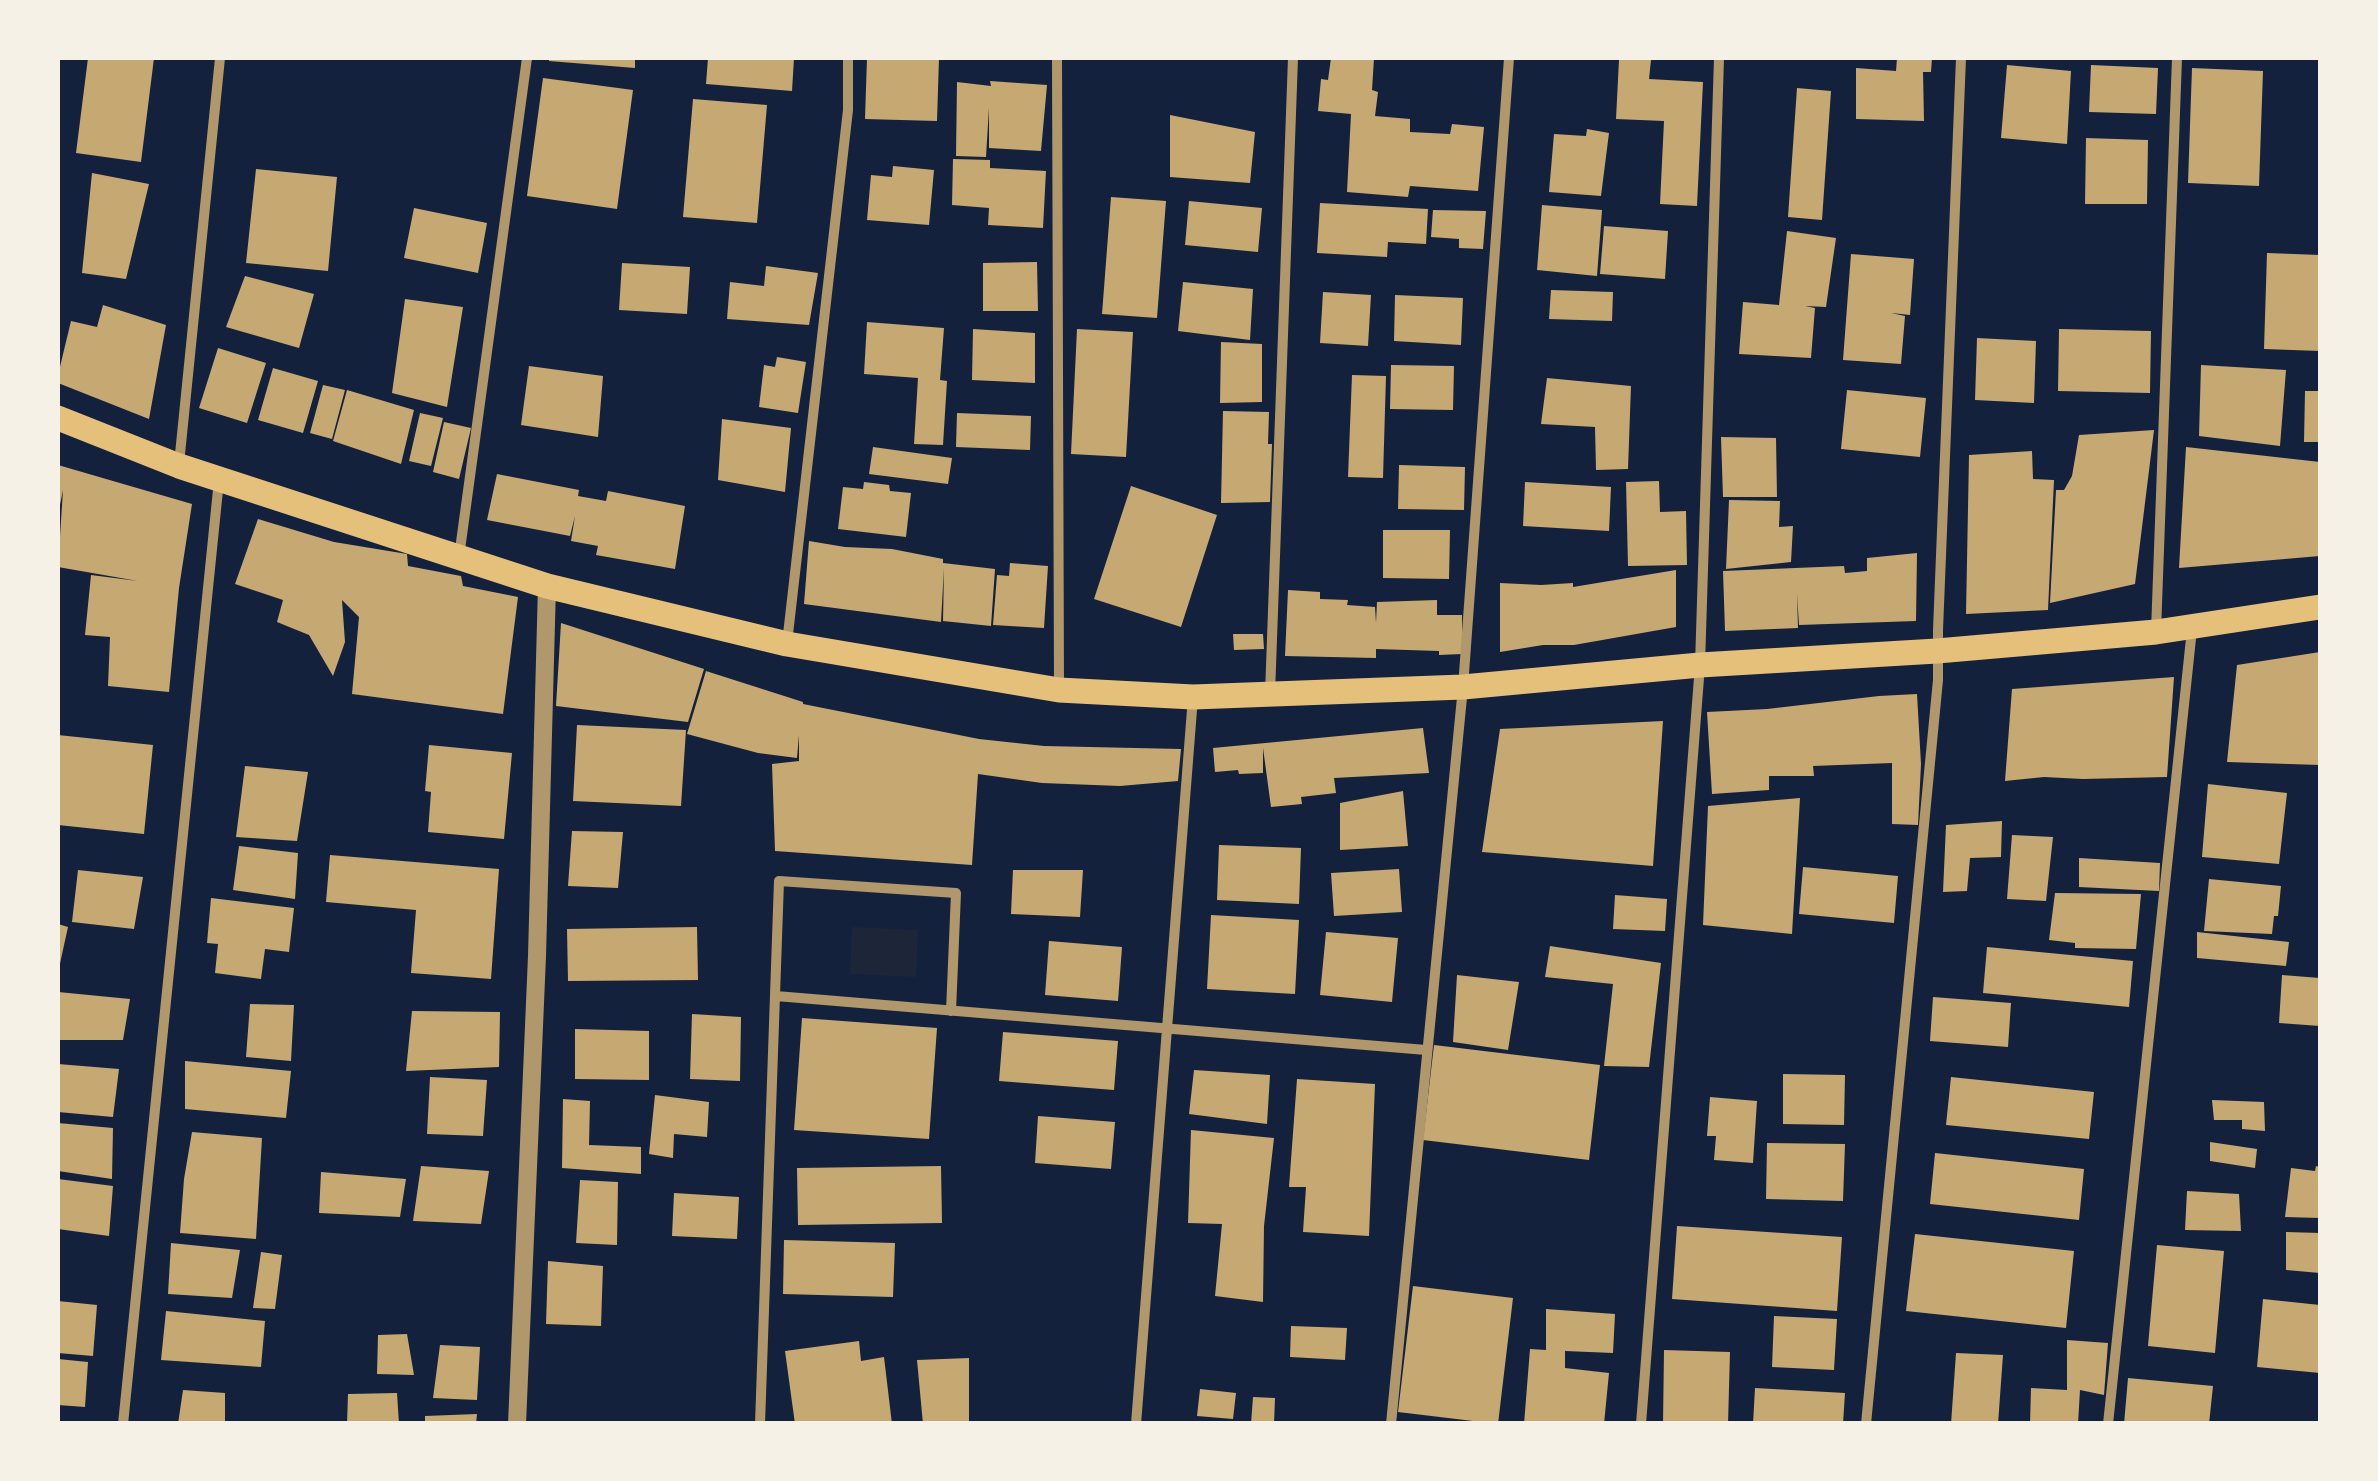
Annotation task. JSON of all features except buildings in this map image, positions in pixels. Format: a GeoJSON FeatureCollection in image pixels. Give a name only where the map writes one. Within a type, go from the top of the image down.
{"type":"FeatureCollection","features":[{"type":"Feature","properties":{"kind":"main road"},"geometry":{"type":"LineString","coordinates":[[58,418],[179,466],[547,586],[787,644],[1058,690],[1193,697],[1464,687],[1700,665],[1937,651],[2156,632],[2320,607]]}},
{"type":"Feature","properties":{"kind":"street"},"geometry":{"type":"LineString","coordinates":[[179,466],[220,58]]}},
{"type":"Feature","properties":{"kind":"street"},"geometry":{"type":"LineString","coordinates":[[458,558],[527,58]]}},
{"type":"Feature","properties":{"kind":"street"},"geometry":{"type":"LineString","coordinates":[[787,644],[848,110],[848,58]]}},
{"type":"Feature","properties":{"kind":"street"},"geometry":{"type":"LineString","coordinates":[[1057,58],[1058,690]]}},
{"type":"Feature","properties":{"kind":"street"},"geometry":{"type":"LineString","coordinates":[[1270,695],[1293,58]]}},
{"type":"Feature","properties":{"kind":"street"},"geometry":{"type":"LineString","coordinates":[[1391,1424],[1464,687],[1509,58]]}},
{"type":"Feature","properties":{"kind":"street"},"geometry":{"type":"LineString","coordinates":[[1640,1424],[1700,665],[1720,58]]}},
{"type":"Feature","properties":{"kind":"street"},"geometry":{"type":"LineString","coordinates":[[1866,1424],[1938,680],[1961,58]]}},
{"type":"Feature","properties":{"kind":"street"},"geometry":{"type":"LineString","coordinates":[[2156,632],[2177,58]]}},
{"type":"Feature","properties":{"kind":"street"},"geometry":{"type":"LineString","coordinates":[[123,1424],[220,479]]}},
{"type":"Feature","properties":{"kind":"street"},"geometry":{"type":"LineString","coordinates":[[517,1424],[537,956],[547,586]]}},
{"type":"Feature","properties":{"kind":"street"},"geometry":{"type":"LineString","coordinates":[[2108,1424],[2192,626]]}},
{"type":"Feature","properties":{"kind":"street"},"geometry":{"type":"LineString","coordinates":[[1136,1424],[1193,697]]}},
{"type":"Feature","properties":{"kind":"street"},"geometry":{"type":"LineString","coordinates":[[760,1424],[780,881],[956,893],[950,1012]]}},
{"type":"Feature","properties":{"kind":"street"},"geometry":{"type":"LineString","coordinates":[[776,996],[1426,1050]]}},
{"type":"Feature","properties":{"kind":"shaded area"},"geometry":{"type":"Polygon","coordinates":[[[852,927],[918,930],[916,977],[850,974],[852,927]]]}}]}
